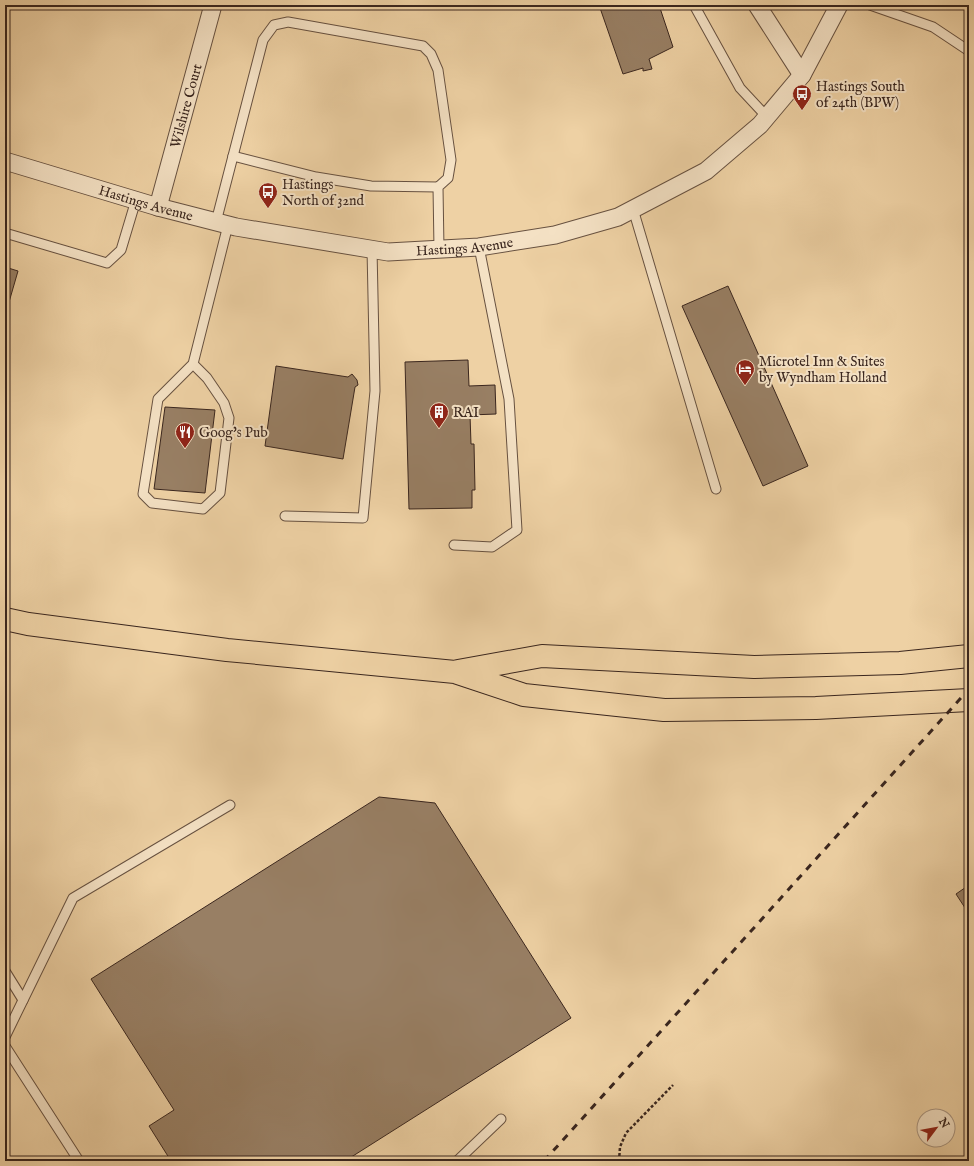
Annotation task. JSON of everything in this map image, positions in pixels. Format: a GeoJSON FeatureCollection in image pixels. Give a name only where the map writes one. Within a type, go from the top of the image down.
{"type":"FeatureCollection","features":[{"type":"Feature","properties":{"kind":"highway"},"geometry":{"type":"LineString","coordinates":[[5,619],[28,624],[227,650],[455,672],[524,695],[664,710],[816,708],[969,700]]}},
{"type":"Feature","properties":{"kind":"highway"},"geometry":{"type":"LineString","coordinates":[[455,672],[542,656],[754,667],[900,663],[969,656]]}},
{"type":"Feature","properties":{"kind":"street","name":"Wilshire Court"},"geometry":{"type":"LineString","coordinates":[[158,207],[213,5]]}},
{"type":"Feature","properties":{"kind":"street"},"geometry":{"type":"LineString","coordinates":[[757,5],[802,75]]}},
{"type":"Feature","properties":{"kind":"street","name":"Hastings Avenue"},"geometry":{"type":"LineString","coordinates":[[5,161],[158,207],[222,224],[388,252],[478,247],[555,235],[618,217],[706,171],[760,125],[802,75],[839,5]]}},
{"type":"Feature","properties":{"kind":"lane"},"geometry":{"type":"LineString","coordinates":[[694,5],[740,88],[767,117]]}},
{"type":"Feature","properties":{"kind":"lane"},"geometry":{"type":"LineString","coordinates":[[870,5],[933,27],[969,51]]}},
{"type":"Feature","properties":{"kind":"lane"},"geometry":{"type":"LineString","coordinates":[[193,364],[207,378],[224,403],[229,418],[220,493],[203,509],[152,503],[143,494],[158,399],[193,364],[222,224],[233,156],[263,40],[274,25],[288,22],[422,46],[431,54],[438,70],[451,160],[448,178],[438,187],[371,186],[316,177],[233,156]]}},
{"type":"Feature","properties":{"kind":"lane"},"geometry":{"type":"LineString","coordinates":[[438,187],[439,249]]}},
{"type":"Feature","properties":{"kind":"lane"},"geometry":{"type":"LineString","coordinates":[[5,233],[108,263],[121,250],[136,200]]}},
{"type":"Feature","properties":{"kind":"lane"},"geometry":{"type":"LineString","coordinates":[[633,209],[716,489]]}},
{"type":"Feature","properties":{"kind":"lane"},"geometry":{"type":"LineString","coordinates":[[454,545],[492,547],[518,530],[509,399],[478,247]]}},
{"type":"Feature","properties":{"kind":"lane"},"geometry":{"type":"LineString","coordinates":[[284,516],[363,518],[375,391],[372,249]]}},
{"type":"Feature","properties":{"kind":"lane"},"geometry":{"type":"LineString","coordinates":[[5,1037],[73,898],[230,805]]}},
{"type":"Feature","properties":{"kind":"lane"},"geometry":{"type":"LineString","coordinates":[[5,971],[23,1000]]}},
{"type":"Feature","properties":{"kind":"lane"},"geometry":{"type":"LineString","coordinates":[[5,1046],[79,1161]]}},
{"type":"Feature","properties":{"kind":"lane"},"geometry":{"type":"LineString","coordinates":[[457,1161],[501,1119]]}},
{"type":"Feature","properties":{"kind":"path"},"geometry":{"type":"LineString","coordinates":[[619,1161],[620,1147],[626,1133],[673,1085]]}},
{"type":"Feature","properties":{"kind":"building"},"geometry":{"type":"Polygon","coordinates":[[[599,5],[659,5],[673,47],[649,59],[652,69],[643,71],[643,68],[623,74],[599,5]]]}},
{"type":"Feature","properties":{"kind":"building"},"geometry":{"type":"Polygon","coordinates":[[[5,267],[18,271],[5,316],[5,267]]]}},
{"type":"Feature","properties":{"kind":"building","name":"Microtel Inn & Suites by Wyndham Holland"},"geometry":{"type":"Polygon","coordinates":[[[728,286],[808,466],[763,486],[682,306],[728,286]]]}},
{"type":"Feature","properties":{"kind":"building","name":"RAI"},"geometry":{"type":"Polygon","coordinates":[[[468,360],[469,386],[495,385],[496,414],[470,415],[471,444],[474,444],[475,490],[472,490],[472,508],[409,509],[405,362],[468,360]]]}},
{"type":"Feature","properties":{"kind":"building"},"geometry":{"type":"Polygon","coordinates":[[[276,366],[348,377],[352,374],[357,380],[358,385],[355,387],[343,459],[265,446],[276,366]]]}},
{"type":"Feature","properties":{"kind":"building","name":"Goog's Pub"},"geometry":{"type":"Polygon","coordinates":[[[165,407],[215,410],[205,493],[154,489],[165,407]]]}},
{"type":"Feature","properties":{"kind":"building"},"geometry":{"type":"Polygon","coordinates":[[[379,797],[435,803],[571,1018],[345,1161],[171,1161],[149,1126],[174,1110],[91,979],[379,797]]]}},
{"type":"Feature","properties":{"kind":"building"},"geometry":{"type":"Polygon","coordinates":[[[969,885],[969,914],[956,894],[969,885]]]}},
{"type":"Feature","properties":{"kind":"railway"},"geometry":{"type":"LineString","coordinates":[[544,1161],[969,689]]}},
{"type":"Feature","properties":{"kind":"place","name":"Hastings South of 24th (BPW)"},"geometry":{"type":"Point","coordinates":[802,111]}},
{"type":"Feature","properties":{"kind":"place","name":"Hastings North of 32nd"},"geometry":{"type":"Point","coordinates":[268,209]}},
{"type":"Feature","properties":{"kind":"place","name":"Microtel Inn & Suites by Wyndham Holland"},"geometry":{"type":"Point","coordinates":[745,386]}},
{"type":"Feature","properties":{"kind":"place","name":"RAI"},"geometry":{"type":"Point","coordinates":[439,429]}},
{"type":"Feature","properties":{"kind":"place","name":"Goog's Pub"},"geometry":{"type":"Point","coordinates":[185,449]}}]}
